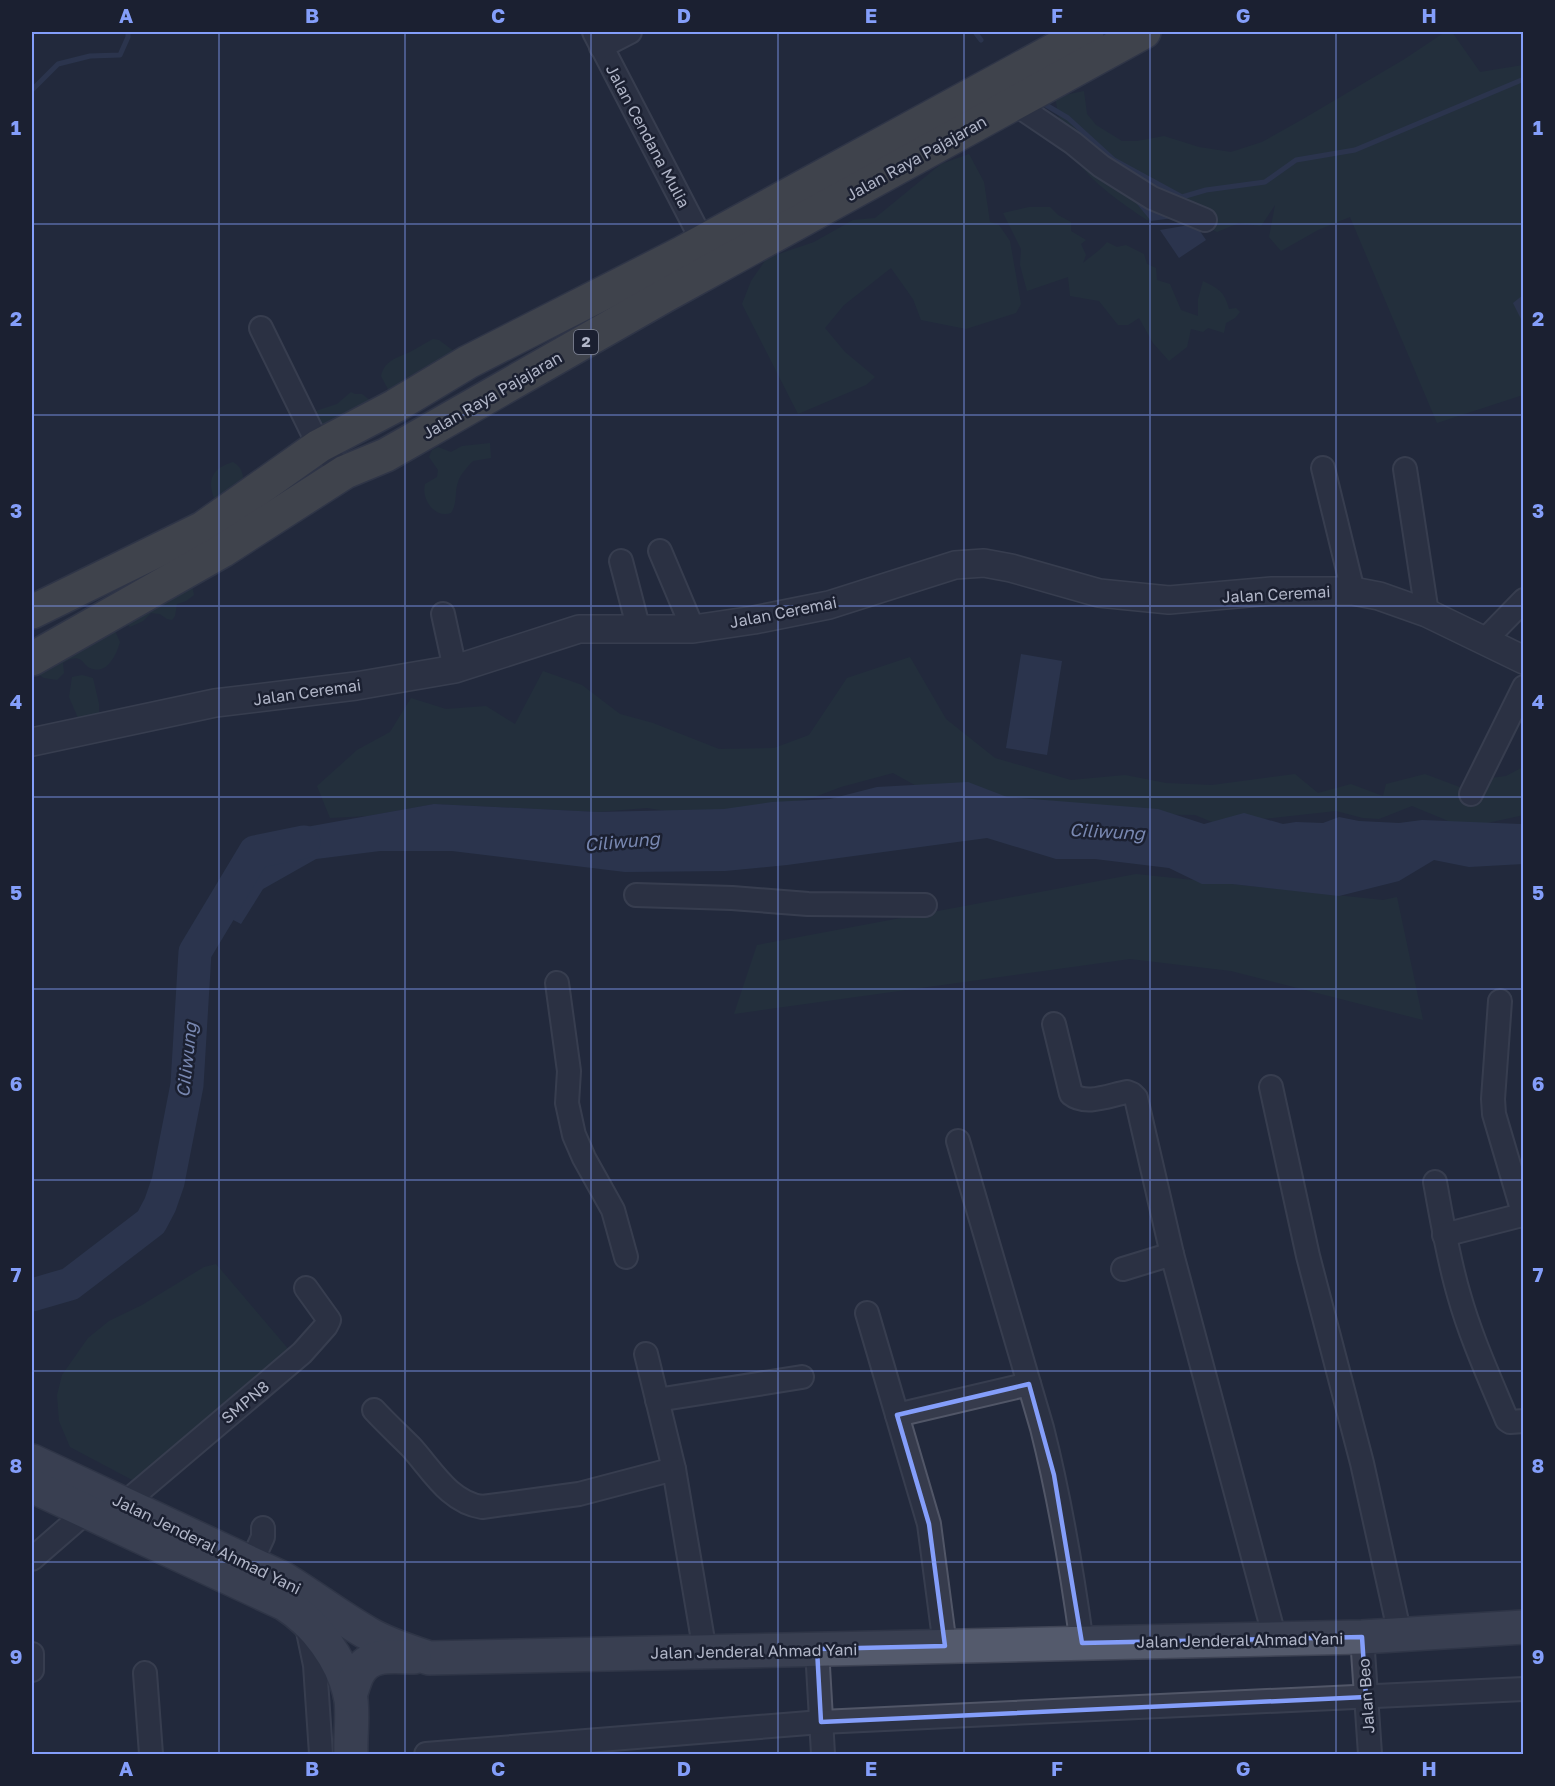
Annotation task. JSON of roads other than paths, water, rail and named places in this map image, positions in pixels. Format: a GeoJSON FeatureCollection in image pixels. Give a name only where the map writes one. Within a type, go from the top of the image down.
{"type":"FeatureCollection","features":[{"type":"Feature","properties":{"kind":"highway","name":"Jalan Raya Pajajaran"},"geometry":{"type":"LineString","coordinates":[[32,612],[202,528],[319,446],[395,406],[468,362],[680,254],[1087,32]]}},
{"type":"Feature","properties":{"kind":"highway","name":"Jalan Raya Pajajaran"},"geometry":{"type":"LineString","coordinates":[[32,659],[222,551],[345,472],[386,455],[666,295],[1144,32]]}},
{"type":"Feature","properties":{"kind":"main road","name":"Jalan Jenderal Ahmad Yani"},"geometry":{"type":"LineString","coordinates":[[32,1461],[251,1563],[303,1590],[367,1634],[429,1658],[1362,1637],[1524,1627]]}},
{"type":"Feature","properties":{"kind":"main road","name":"Jalan Jenderal Ahmad Yani"},"geometry":{"type":"LineString","coordinates":[[32,1486],[285,1604],[301,1615]]}},
{"type":"Feature","properties":{"kind":"main road"},"geometry":{"type":"LineString","coordinates":[[301,1615],[330,1650],[341,1670],[350,1695]]}},
{"type":"Feature","properties":{"kind":"main road"},"geometry":{"type":"LineString","coordinates":[[335,1748],[350,1695],[359,1671],[365,1664],[382,1656],[429,1658]]}},
{"type":"Feature","properties":{"kind":"street"},"geometry":{"type":"LineString","coordinates":[[598,39],[630,32]]}},
{"type":"Feature","properties":{"kind":"street","name":"Jalan Cendana Mulia"},"geometry":{"type":"LineString","coordinates":[[598,39],[702,240]]}},
{"type":"Feature","properties":{"kind":"street"},"geometry":{"type":"LineString","coordinates":[[1014,103],[1073,142],[1101,166],[1152,198],[1205,220]]}},
{"type":"Feature","properties":{"kind":"street"},"geometry":{"type":"LineString","coordinates":[[261,328],[319,446],[345,472]]}},
{"type":"Feature","properties":{"kind":"street"},"geometry":{"type":"LineString","coordinates":[[1323,468],[1353,591]]}},
{"type":"Feature","properties":{"kind":"street"},"geometry":{"type":"LineString","coordinates":[[1405,469],[1426,613]]}},
{"type":"Feature","properties":{"kind":"street"},"geometry":{"type":"LineString","coordinates":[[660,551],[693,628]]}},
{"type":"Feature","properties":{"kind":"street"},"geometry":{"type":"LineString","coordinates":[[621,561],[639,630]]}},
{"type":"Feature","properties":{"kind":"street","name":"Jalan Ceremai"},"geometry":{"type":"LineString","coordinates":[[32,742],[215,703],[335,689],[455,669],[579,629],[693,628],[754,620],[829,605],[955,565],[984,563],[1011,568],[1099,593],[1169,600],[1272,591],[1353,591],[1379,596],[1426,613],[1524,660]]}},
{"type":"Feature","properties":{"kind":"street"},"geometry":{"type":"LineString","coordinates":[[1484,641],[1524,600]]}},
{"type":"Feature","properties":{"kind":"street"},"geometry":{"type":"LineString","coordinates":[[443,614],[455,669]]}},
{"type":"Feature","properties":{"kind":"street"},"geometry":{"type":"LineString","coordinates":[[1471,794],[1524,687]]}},
{"type":"Feature","properties":{"kind":"street"},"geometry":{"type":"LineString","coordinates":[[636,895],[732,898],[808,904],[925,905]]}},
{"type":"Feature","properties":{"kind":"street"},"geometry":{"type":"LineString","coordinates":[[557,983],[569,1071],[567,1103],[574,1135],[613,1210],[626,1257]]}},
{"type":"Feature","properties":{"kind":"street"},"geometry":{"type":"LineString","coordinates":[[1444,1235],[1523,1216],[1494,1114],[1500,1001]]}},
{"type":"Feature","properties":{"kind":"street"},"geometry":{"type":"LineString","coordinates":[[1054,1024],[1071,1094],[1085,1101],[1127,1092],[1136,1098],[1172,1254],[1275,1639]]}},
{"type":"Feature","properties":{"kind":"street"},"geometry":{"type":"LineString","coordinates":[[1271,1088],[1308,1256],[1362,1463],[1400,1635]]}},
{"type":"Feature","properties":{"kind":"street"},"geometry":{"type":"LineString","coordinates":[[958,1142],[1054,1475],[1071,1564],[1082,1644]]}},
{"type":"Feature","properties":{"kind":"street"},"geometry":{"type":"LineString","coordinates":[[1435,1182],[1444,1235],[1476,1347],[1507,1420],[1510,1422],[1524,1421]]}},
{"type":"Feature","properties":{"kind":"street"},"geometry":{"type":"LineString","coordinates":[[1124,1269],[1172,1254]]}},
{"type":"Feature","properties":{"kind":"street","name":"SMPN8"},"geometry":{"type":"LineString","coordinates":[[125,1503],[302,1353],[326,1326],[328,1320],[306,1288]]}},
{"type":"Feature","properties":{"kind":"street"},"geometry":{"type":"LineString","coordinates":[[867,1313],[931,1537],[945,1646]]}},
{"type":"Feature","properties":{"kind":"street"},"geometry":{"type":"LineString","coordinates":[[646,1354],[674,1469],[705,1652]]}},
{"type":"Feature","properties":{"kind":"street"},"geometry":{"type":"LineString","coordinates":[[657,1400],[802,1377]]}},
{"type":"Feature","properties":{"kind":"street"},"geometry":{"type":"LineString","coordinates":[[897,1415],[1029,1384]]}},
{"type":"Feature","properties":{"kind":"street"},"geometry":{"type":"LineString","coordinates":[[374,1410],[412,1448],[441,1484],[471,1505],[482,1507],[579,1494],[674,1469]]}},
{"type":"Feature","properties":{"kind":"street"},"geometry":{"type":"LineString","coordinates":[[32,1559],[86,1512],[125,1503]]}},
{"type":"Feature","properties":{"kind":"street"},"geometry":{"type":"LineString","coordinates":[[251,1563],[263,1537],[263,1528]]}},
{"type":"Feature","properties":{"kind":"street"},"geometry":{"type":"LineString","coordinates":[[301,1615],[335,1748]]}},
{"type":"Feature","properties":{"kind":"street","name":"Jalan Beo"},"geometry":{"type":"LineString","coordinates":[[1362,1637],[1370,1755]]}},
{"type":"Feature","properties":{"kind":"street"},"geometry":{"type":"LineString","coordinates":[[817,1649],[823,1755]]}},
{"type":"Feature","properties":{"kind":"street"},"geometry":{"type":"LineString","coordinates":[[32,1654],[32,1670]]}},
{"type":"Feature","properties":{"kind":"street"},"geometry":{"type":"LineString","coordinates":[[145,1673],[150,1755]]}},
{"type":"Feature","properties":{"kind":"street"},"geometry":{"type":"LineString","coordinates":[[426,1755],[821,1722],[1524,1689]]}},
{"type":"Feature","properties":{"kind":"water"},"geometry":{"type":"Polygon","coordinates":[[[1133,199],[1188,216],[1151,221],[1133,199]]]}},
{"type":"Feature","properties":{"kind":"water"},"geometry":{"type":"Polygon","coordinates":[[[1195,224],[1206,240],[1179,258],[1160,230],[1195,224]]]}},
{"type":"Feature","properties":{"kind":"water"},"geometry":{"type":"Polygon","coordinates":[[[1523,295],[1523,323],[1513,303],[1523,295]]]}},
{"type":"Feature","properties":{"kind":"water"},"geometry":{"type":"Polygon","coordinates":[[[1021,654],[1062,661],[1047,755],[1006,748],[1021,654]]]}},
{"type":"Feature","properties":{"kind":"water"},"geometry":{"type":"Polygon","coordinates":[[[968,782],[1007,797],[1158,809],[1204,824],[1244,813],[1283,824],[1323,823],[1339,817],[1359,821],[1399,823],[1422,820],[1523,824],[1523,864],[1469,867],[1434,860],[1399,881],[1339,896],[1232,884],[1202,884],[1169,868],[1095,859],[1056,859],[987,838],[725,871],[625,872],[452,851],[380,851],[316,859],[263,889],[241,924],[212,909],[237,874],[268,844],[295,829],[434,804],[598,812],[724,809],[772,802],[830,799],[877,787],[968,782]]]}},
{"type":"Feature","properties":{"kind":"waterway"},"geometry":{"type":"LineString","coordinates":[[32,90],[58,64],[90,56],[120,55],[128,32]]}},
{"type":"Feature","properties":{"kind":"waterway"},"geometry":{"type":"LineString","coordinates":[[975,32],[981,40]]}},
{"type":"Feature","properties":{"kind":"waterway"},"geometry":{"type":"LineString","coordinates":[[1046,105],[1068,118],[1114,160],[1182,197],[1206,190],[1265,182],[1296,160],[1355,150],[1524,79]]}},
{"type":"Feature","properties":{"kind":"waterway","name":"Ciliwung"},"geometry":{"type":"LineString","coordinates":[[32,1295],[70,1284],[151,1222],[168,1182],[187,1085],[195,952],[255,852],[304,842]]}}]}
